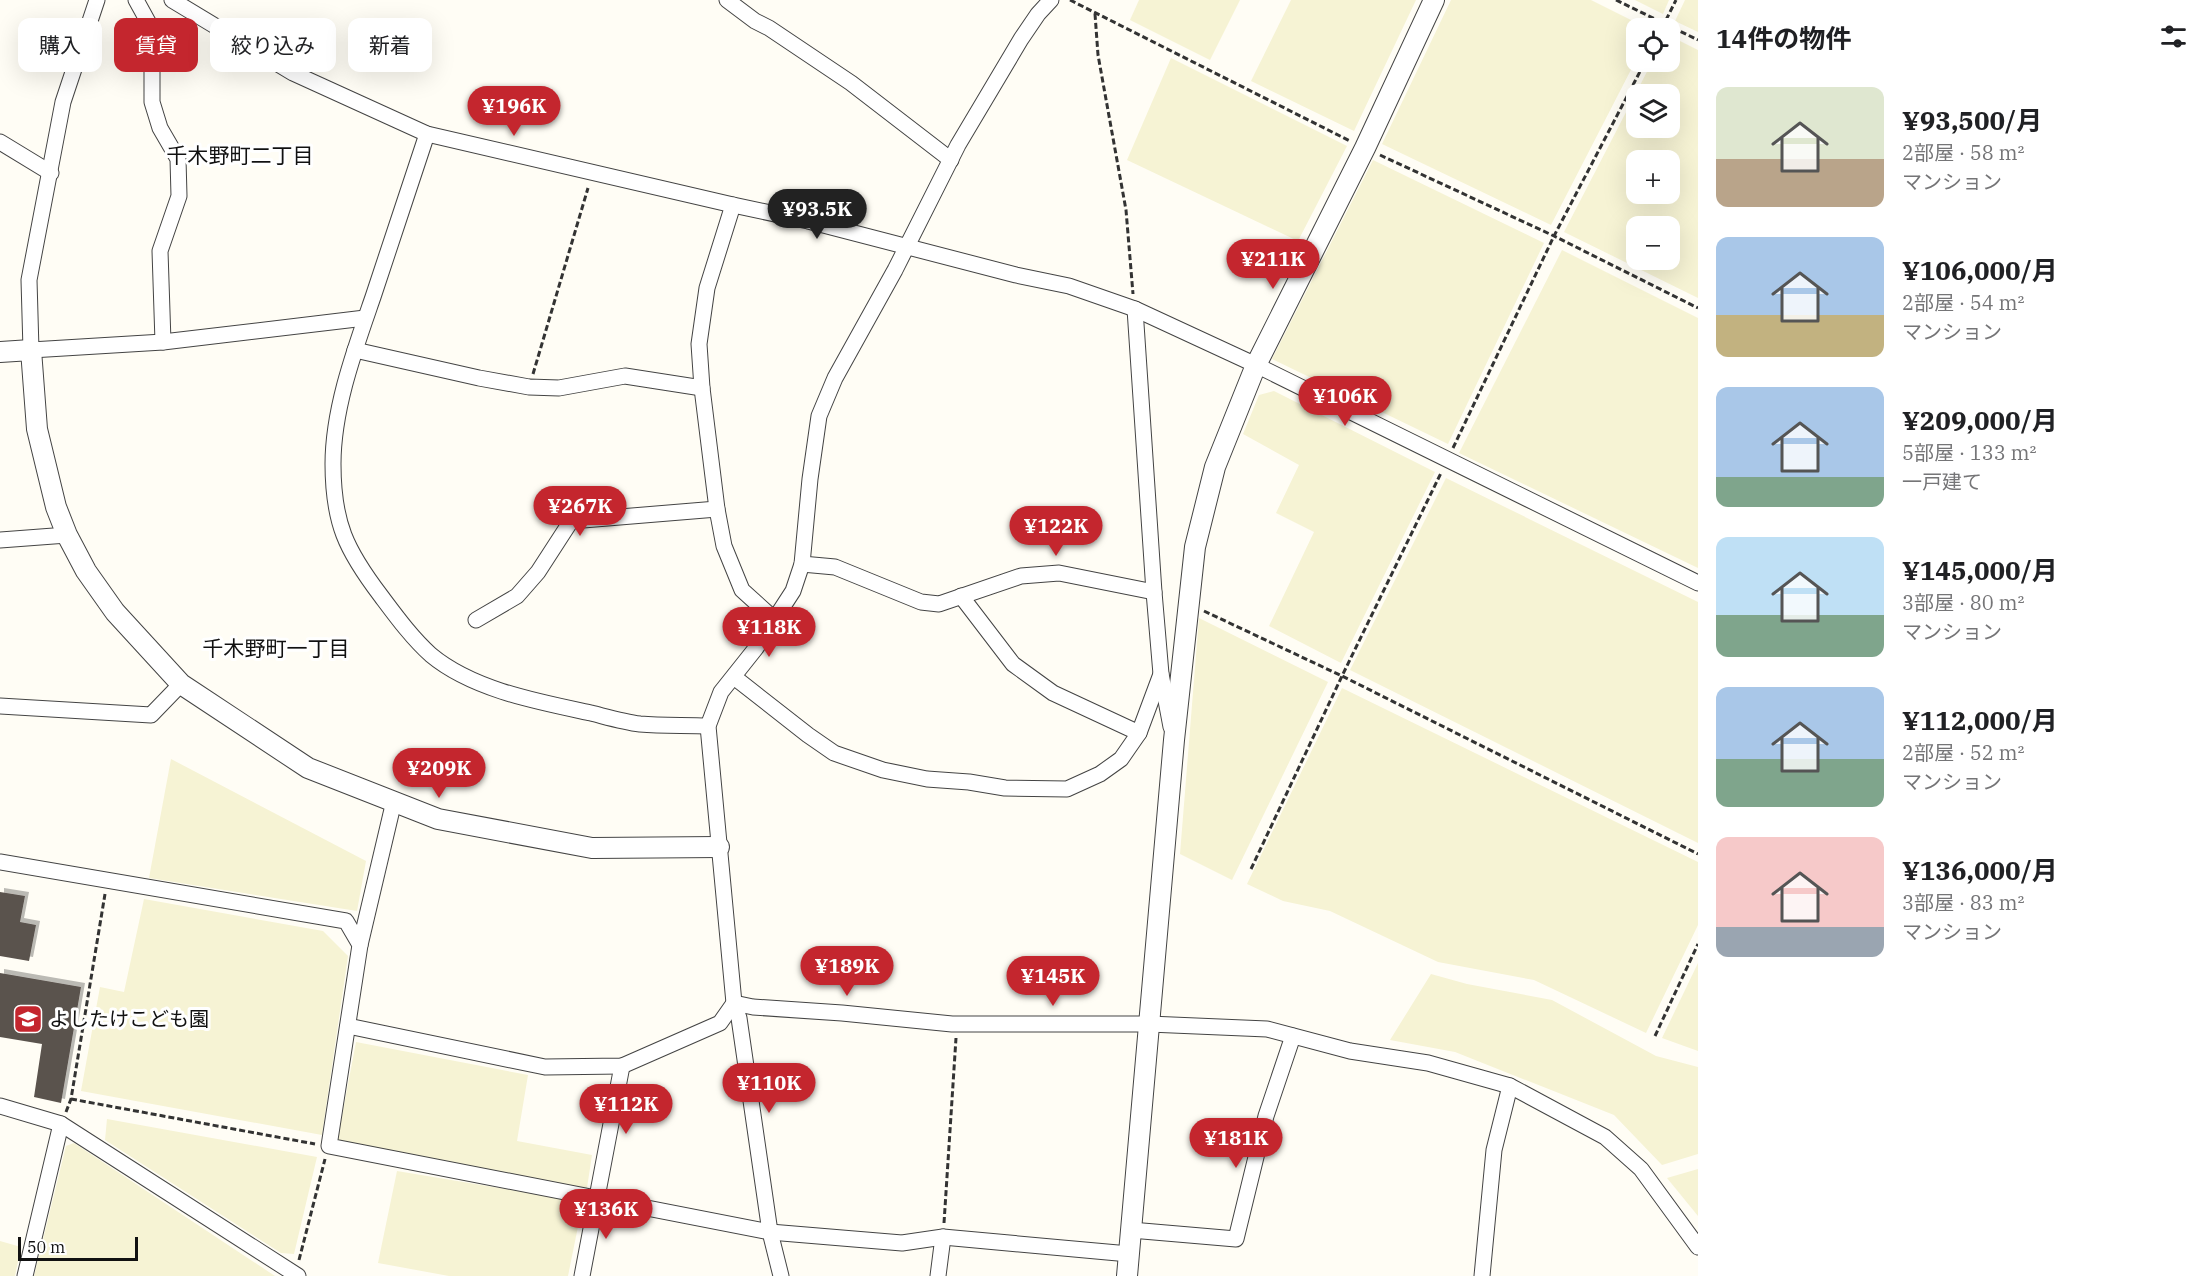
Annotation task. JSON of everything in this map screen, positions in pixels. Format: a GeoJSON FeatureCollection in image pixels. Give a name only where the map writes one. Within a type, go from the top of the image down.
{"type":"FeatureCollection","features":[{"type":"Feature","properties":{"kind":"street"},"geometry":{"type":"LineString","coordinates":[[97,0],[63,102],[30,280],[31,350],[37,429],[56,507],[86,571],[115,612],[180,684],[308,768],[438,819],[592,848],[719,847]]}},
{"type":"Feature","properties":{"kind":"street"},"geometry":{"type":"LineString","coordinates":[[136,0],[153,35],[152,102],[160,128],[178,159],[179,196],[160,251],[163,342]]}},
{"type":"Feature","properties":{"kind":"street"},"geometry":{"type":"LineString","coordinates":[[172,0],[293,73],[427,134],[808,221],[1069,286],[1135,309],[1256,365],[1698,583]]}},
{"type":"Feature","properties":{"kind":"street"},"geometry":{"type":"LineString","coordinates":[[727,0],[755,21],[851,83],[951,160]]}},
{"type":"Feature","properties":{"kind":"street"},"geometry":{"type":"LineString","coordinates":[[781,1276],[770,1232],[739,1018],[734,1004],[708,726],[722,692],[793,591],[802,564],[819,416],[835,378],[907,247],[951,160],[1021,39],[1051,0]]}},
{"type":"Feature","properties":{"kind":"street"},"geometry":{"type":"LineString","coordinates":[[1127,1276],[1174,740],[1195,547],[1215,467],[1256,365],[1365,148],[1434,0]]}},
{"type":"Feature","properties":{"kind":"street"},"geometry":{"type":"LineString","coordinates":[[427,134],[355,350],[338,424],[333,463],[337,515],[343,538],[358,566],[402,623],[431,655],[457,672],[501,691],[639,724],[708,726]]}},
{"type":"Feature","properties":{"kind":"street"},"geometry":{"type":"LineString","coordinates":[[0,142],[51,173]]}},
{"type":"Feature","properties":{"kind":"street"},"geometry":{"type":"LineString","coordinates":[[733,205],[707,288],[699,344],[702,388],[717,509],[724,546],[742,590],[774,619]]}},
{"type":"Feature","properties":{"kind":"street"},"geometry":{"type":"LineString","coordinates":[[1135,309],[1161,674],[1174,740]]}},
{"type":"Feature","properties":{"kind":"street"},"geometry":{"type":"LineString","coordinates":[[0,352],[163,342],[365,318]]}},
{"type":"Feature","properties":{"kind":"street"},"geometry":{"type":"LineString","coordinates":[[355,350],[529,387],[559,388],[625,376],[702,388]]}},
{"type":"Feature","properties":{"kind":"street"},"geometry":{"type":"LineString","coordinates":[[476,620],[517,596],[538,572],[571,521],[717,509]]}},
{"type":"Feature","properties":{"kind":"street"},"geometry":{"type":"LineString","coordinates":[[0,540],[67,534]]}},
{"type":"Feature","properties":{"kind":"street"},"geometry":{"type":"LineString","coordinates":[[802,564],[835,567],[921,602],[939,604],[1021,576],[1059,573],[1154,592]]}},
{"type":"Feature","properties":{"kind":"street"},"geometry":{"type":"LineString","coordinates":[[961,596],[1013,664],[1053,693],[1139,733]]}},
{"type":"Feature","properties":{"kind":"street"},"geometry":{"type":"LineString","coordinates":[[734,677],[834,753],[882,770],[927,779],[969,782],[1005,788],[1066,789],[1100,774],[1121,759],[1139,733],[1161,674]]}},
{"type":"Feature","properties":{"kind":"street"},"geometry":{"type":"LineString","coordinates":[[0,706],[151,715],[180,684]]}},
{"type":"Feature","properties":{"kind":"street"},"geometry":{"type":"LineString","coordinates":[[394,801],[360,945],[329,1146],[770,1232],[902,1243],[943,1237],[1129,1254]]}},
{"type":"Feature","properties":{"kind":"street"},"geometry":{"type":"LineString","coordinates":[[0,862],[346,921],[360,945]]}},
{"type":"Feature","properties":{"kind":"street"},"geometry":{"type":"LineString","coordinates":[[734,1004],[957,1024],[1149,1024],[1268,1029],[1350,1051],[1428,1063],[1510,1086],[1605,1137],[1641,1169],[1698,1247]]}},
{"type":"Feature","properties":{"kind":"street"},"geometry":{"type":"LineString","coordinates":[[348,1026],[545,1067],[622,1066],[720,1023],[734,1004]]}},
{"type":"Feature","properties":{"kind":"street"},"geometry":{"type":"LineString","coordinates":[[1131,1230],[1236,1239],[1266,1116],[1293,1036]]}},
{"type":"Feature","properties":{"kind":"street"},"geometry":{"type":"LineString","coordinates":[[582,1276],[622,1066]]}},
{"type":"Feature","properties":{"kind":"street"},"geometry":{"type":"LineString","coordinates":[[1482,1276],[1494,1150],[1510,1086]]}},
{"type":"Feature","properties":{"kind":"street"},"geometry":{"type":"LineString","coordinates":[[0,1106],[61,1124],[296,1275]]}},
{"type":"Feature","properties":{"kind":"street"},"geometry":{"type":"LineString","coordinates":[[25,1276],[61,1124]]}},
{"type":"Feature","properties":{"kind":"street"},"geometry":{"type":"LineString","coordinates":[[938,1276],[943,1237]]}},
{"type":"Feature","properties":{"kind":"path"},"geometry":{"type":"LineString","coordinates":[[1070,0],[1365,148],[1554,236],[1698,308]]}},
{"type":"Feature","properties":{"kind":"path"},"geometry":{"type":"LineString","coordinates":[[1616,0],[1654,18]]}},
{"type":"Feature","properties":{"kind":"path"},"geometry":{"type":"LineString","coordinates":[[1667,18],[1676,0]]}},
{"type":"Feature","properties":{"kind":"path"},"geometry":{"type":"LineString","coordinates":[[1095,14],[1098,55],[1126,210],[1135,309]]}},
{"type":"Feature","properties":{"kind":"path"},"geometry":{"type":"LineString","coordinates":[[1680,30],[1698,39]]}},
{"type":"Feature","properties":{"kind":"path"},"geometry":{"type":"LineString","coordinates":[[1251,869],[1554,236],[1640,72]]}},
{"type":"Feature","properties":{"kind":"path"},"geometry":{"type":"LineString","coordinates":[[529,387],[593,171]]}},
{"type":"Feature","properties":{"kind":"path"},"geometry":{"type":"LineString","coordinates":[[1188,604],[1342,676],[1698,854]]}},
{"type":"Feature","properties":{"kind":"path"},"geometry":{"type":"LineString","coordinates":[[108,881],[71,1100],[329,1146],[296,1275]]}},
{"type":"Feature","properties":{"kind":"path"},"geometry":{"type":"LineString","coordinates":[[1655,1036],[1698,944]]}},
{"type":"Feature","properties":{"kind":"path"},"geometry":{"type":"LineString","coordinates":[[943,1237],[957,1024]]}},
{"type":"Feature","properties":{"kind":"shaded area"},"geometry":{"type":"Polygon","coordinates":[[[1139,0],[1240,0],[1210,60],[1130,20],[1139,0]]]}},
{"type":"Feature","properties":{"kind":"shaded area"},"geometry":{"type":"Polygon","coordinates":[[[1291,0],[1416,0],[1354,131],[1251,81],[1291,0]]]}},
{"type":"Feature","properties":{"kind":"shaded area"},"geometry":{"type":"Polygon","coordinates":[[[1451,0],[1591,0],[1627,18],[1626,72],[1630,72],[1551,225],[1382,144],[1451,0]]]}},
{"type":"Feature","properties":{"kind":"shaded area"},"geometry":{"type":"Polygon","coordinates":[[[1635,0],[1669,0],[1663,14],[1635,0]]]}},
{"type":"Feature","properties":{"kind":"shaded area"},"geometry":{"type":"Polygon","coordinates":[[[1685,0],[1698,0],[1698,32],[1680,23],[1680,18],[1676,18],[1685,0]]]}},
{"type":"Feature","properties":{"kind":"shaded area"},"geometry":{"type":"Polygon","coordinates":[[[1680,41],[1698,50],[1698,298],[1641,270],[1680,270],[1680,216],[1626,216],[1626,263],[1564,232],[1626,112],[1626,138],[1680,138],[1680,84],[1641,84],[1647,72],[1680,72],[1680,41]]]}},
{"type":"Feature","properties":{"kind":"shaded area"},"geometry":{"type":"Polygon","coordinates":[[[1171,58],[1347,146],[1298,241],[1127,160],[1171,58]]]}},
{"type":"Feature","properties":{"kind":"shaded area"},"geometry":{"type":"Polygon","coordinates":[[[1373,160],[1544,243],[1448,444],[1272,359],[1373,160]]]}},
{"type":"Feature","properties":{"kind":"shaded area"},"geometry":{"type":"Polygon","coordinates":[[[1562,250],[1698,318],[1698,568],[1459,453],[1562,250]]]}},
{"type":"Feature","properties":{"kind":"shaded area"},"geometry":{"type":"Polygon","coordinates":[[[1274,391],[1435,472],[1341,663],[1269,626],[1314,532],[1276,513],[1299,465],[1243,434],[1259,395],[1274,391]]]}},
{"type":"Feature","properties":{"kind":"shaded area"},"geometry":{"type":"Polygon","coordinates":[[[1446,478],[1698,602],[1698,843],[1350,670],[1446,478]]]}},
{"type":"Feature","properties":{"kind":"shaded area"},"geometry":{"type":"Polygon","coordinates":[[[1199,618],[1328,682],[1232,880],[1180,854],[1199,618]]]}},
{"type":"Feature","properties":{"kind":"shaded area"},"geometry":{"type":"Polygon","coordinates":[[[1342,688],[1698,862],[1698,925],[1646,1033],[1534,980],[1438,962],[1330,911],[1283,901],[1247,884],[1342,688]]]}},
{"type":"Feature","properties":{"kind":"shaded area"},"geometry":{"type":"Polygon","coordinates":[[[171,759],[366,861],[357,911],[149,878],[171,759]]]}},
{"type":"Feature","properties":{"kind":"shaded area"},"geometry":{"type":"Polygon","coordinates":[[[144,899],[323,931],[348,956],[322,1135],[81,1091],[100,987],[124,992],[144,899]]]}},
{"type":"Feature","properties":{"kind":"shaded area"},"geometry":{"type":"Polygon","coordinates":[[[1698,963],[1698,1051],[1662,1038],[1698,963]]]}},
{"type":"Feature","properties":{"kind":"shaded area"},"geometry":{"type":"Polygon","coordinates":[[[1431,974],[1467,984],[1552,1000],[1656,1056],[1698,1067],[1698,1154],[1662,1165],[1614,1115],[1455,1052],[1390,1040],[1431,974]]]}},
{"type":"Feature","properties":{"kind":"shaded area"},"geometry":{"type":"Polygon","coordinates":[[[356,1042],[528,1075],[517,1141],[592,1155],[587,1188],[337,1142],[356,1042]]]}},
{"type":"Feature","properties":{"kind":"shaded area"},"geometry":{"type":"Polygon","coordinates":[[[107,1119],[317,1157],[294,1254],[281,1253],[105,1140],[107,1119]]]}},
{"type":"Feature","properties":{"kind":"shaded area"},"geometry":{"type":"Polygon","coordinates":[[[74,1143],[275,1276],[34,1276],[66,1146],[74,1143]]]}},
{"type":"Feature","properties":{"kind":"shaded area"},"geometry":{"type":"Polygon","coordinates":[[[1698,1169],[1698,1216],[1667,1178],[1698,1169]]]}},
{"type":"Feature","properties":{"kind":"shaded area"},"geometry":{"type":"Polygon","coordinates":[[[397,1171],[583,1202],[568,1276],[449,1276],[378,1263],[397,1171]]]}},
{"type":"Feature","properties":{"kind":"shaded area"},"geometry":{"type":"Polygon","coordinates":[[[0,1241],[21,1247],[15,1276],[0,1276],[0,1241]]]}},
{"type":"Feature","properties":{"kind":"building"},"geometry":{"type":"Polygon","coordinates":[[[0,892],[25,896],[20,922],[36,925],[29,961],[0,956],[0,892]]]}},
{"type":"Feature","properties":{"kind":"building"},"geometry":{"type":"Polygon","coordinates":[[[0,973],[81,987],[61,1103],[34,1097],[42,1044],[0,1037],[0,973]]]}},
{"type":"Feature","properties":{"kind":"place","name":"よしたけこども園"},"geometry":{"type":"Point","coordinates":[28,1019]}},
{"type":"Feature","properties":{"kind":"district","name":"千木野町二丁目"},"geometry":{"type":"Point","coordinates":[240,156]}},
{"type":"Feature","properties":{"kind":"district","name":"千木野町一丁目"},"geometry":{"type":"Point","coordinates":[276,649]}}]}
